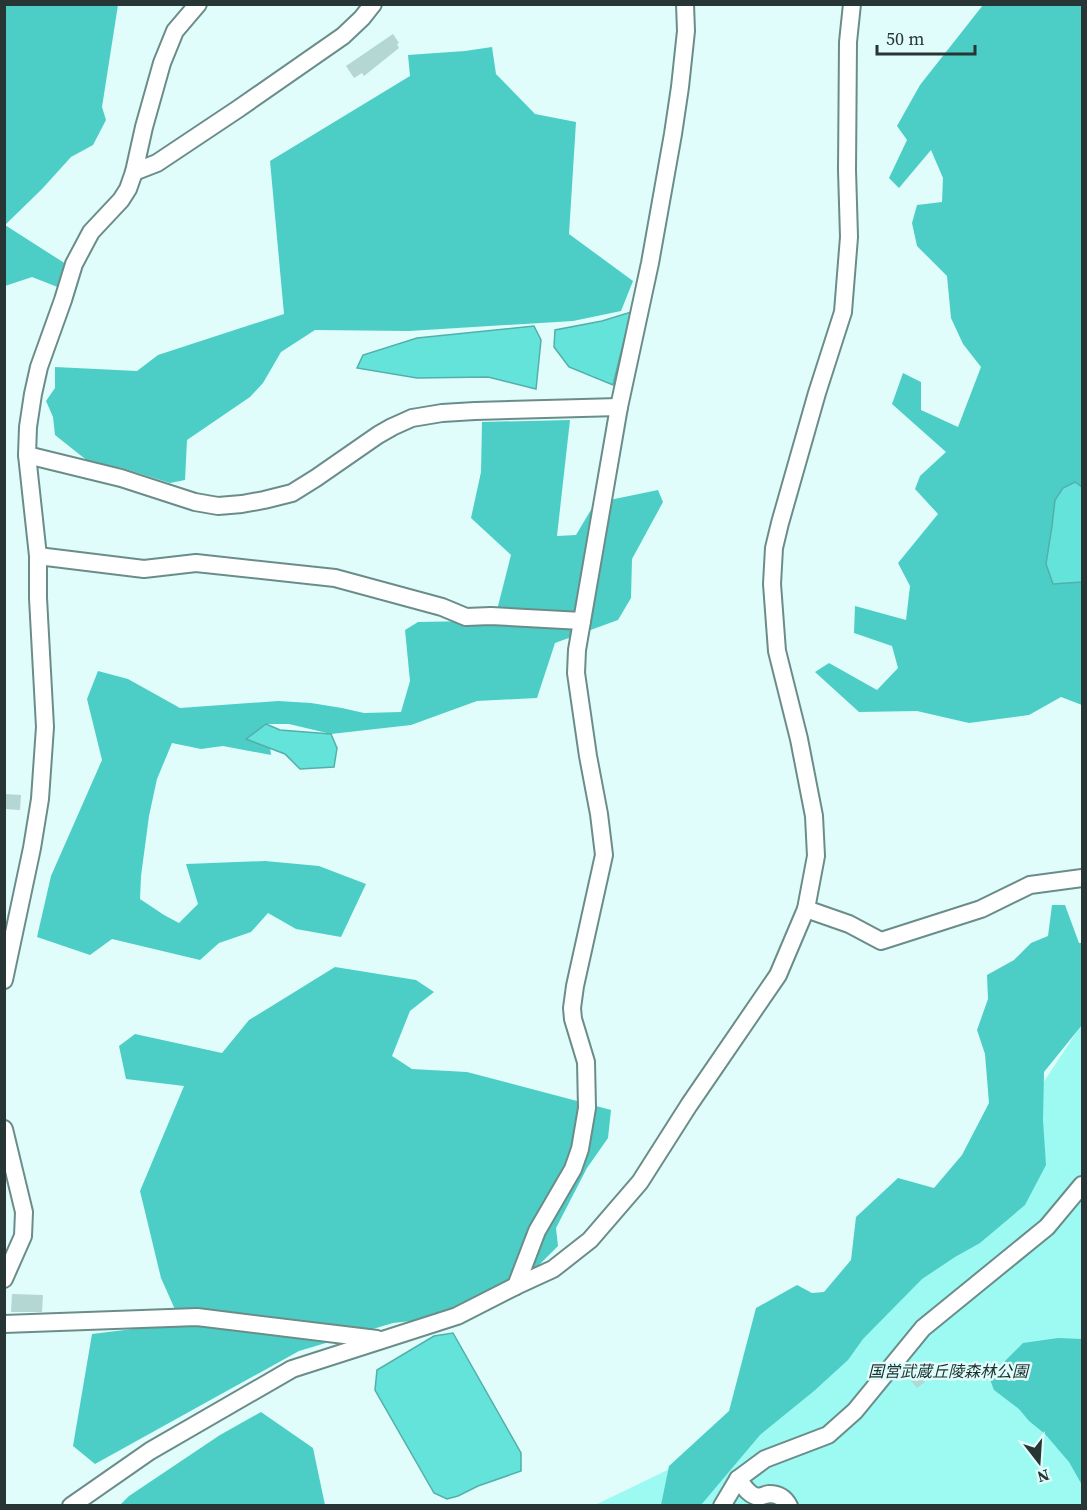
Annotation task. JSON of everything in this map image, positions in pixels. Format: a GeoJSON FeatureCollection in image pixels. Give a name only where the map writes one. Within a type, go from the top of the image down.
{"type":"FeatureCollection","features":[{"type":"Feature","properties":{"kind":"street"},"geometry":{"type":"LineString","coordinates":[[4,980],[40,799],[45,727],[38,556],[27,454],[33,394],[39,367],[74,264],[91,232],[121,200],[128,189],[162,63],[175,31],[198,4]]}},
{"type":"Feature","properties":{"kind":"street"},"geometry":{"type":"LineString","coordinates":[[134,172],[157,163],[238,110],[343,36],[374,4]]}},
{"type":"Feature","properties":{"kind":"street"},"geometry":{"type":"LineString","coordinates":[[516,1286],[537,1231],[573,1169],[580,1149],[587,1108],[586,1062],[572,1008],[604,855],[576,673],[577,650],[619,407],[650,263],[673,134],[686,31],[685,4]]}},
{"type":"Feature","properties":{"kind":"street"},"geometry":{"type":"LineString","coordinates":[[71,1506],[150,1451],[292,1369],[457,1316],[553,1269],[590,1240],[640,1182],[778,975],[806,909],[816,856],[814,816],[800,739],[777,651],[772,584],[774,548],[817,393],[843,312],[849,237],[848,42],[852,4]]}},
{"type":"Feature","properties":{"kind":"street"},"geometry":{"type":"LineString","coordinates":[[27,454],[121,478],[195,502],[218,506],[242,504],[292,493],[378,435],[412,418],[474,411],[619,407]]}},
{"type":"Feature","properties":{"kind":"street"},"geometry":{"type":"LineString","coordinates":[[38,556],[144,569],[196,563],[335,578],[442,607],[466,617],[491,616],[582,621]]}},
{"type":"Feature","properties":{"kind":"street"},"geometry":{"type":"LineString","coordinates":[[806,909],[849,924],[881,941],[981,909],[1030,885],[1083,878]]}},
{"type":"Feature","properties":{"kind":"street"},"geometry":{"type":"LineString","coordinates":[[4,1129],[24,1212],[23,1236],[4,1280]]}},
{"type":"Feature","properties":{"kind":"street"},"geometry":{"type":"LineString","coordinates":[[722,1506],[738,1479],[765,1459],[828,1435],[855,1411],[922,1328],[1047,1227],[1083,1185]]}},
{"type":"Feature","properties":{"kind":"street"},"geometry":{"type":"LineString","coordinates":[[4,1324],[197,1317],[385,1340]]}},
{"type":"Feature","properties":{"kind":"street"},"geometry":{"type":"LineString","coordinates":[[738,1479],[752,1495],[758,1497],[775,1495],[783,1498],[789,1506]]}},
{"type":"Feature","properties":{"kind":"green space","name":"国営武蔵丘陵森林公園"},"geometry":{"type":"Polygon","coordinates":[[[1082,1024],[1082,1505],[593,1506],[713,1448],[986,1169],[1082,1024]]]}},
{"type":"Feature","properties":{"kind":"shaded area"},"geometry":{"type":"Polygon","coordinates":[[[5,5],[118,5],[102,107],[106,120],[93,145],[71,157],[5,225],[5,5]]]}},
{"type":"Feature","properties":{"kind":"shaded area"},"geometry":{"type":"Polygon","coordinates":[[[983,5],[1082,5],[1082,487],[1075,482],[1063,488],[1055,500],[1052,526],[1053,584],[1082,582],[1082,705],[1061,697],[1029,715],[969,723],[917,711],[859,712],[815,672],[829,663],[877,690],[898,668],[892,646],[854,633],[855,606],[906,620],[910,586],[898,563],[938,514],[915,489],[920,476],[946,452],[892,404],[903,373],[921,382],[921,410],[958,427],[981,367],[963,344],[951,318],[947,276],[917,246],[912,223],[917,205],[942,202],[943,178],[931,150],[899,188],[889,178],[907,140],[897,126],[920,85],[983,5]]]}},
{"type":"Feature","properties":{"kind":"shaded area"},"geometry":{"type":"Polygon","coordinates":[[[492,47],[496,74],[535,114],[576,122],[569,234],[633,281],[621,311],[573,321],[409,331],[315,330],[281,352],[263,383],[250,397],[187,440],[185,480],[170,483],[122,468],[89,462],[55,435],[53,417],[46,401],[55,388],[55,367],[137,371],[158,355],[284,314],[270,161],[410,76],[408,55],[492,47]]]}},
{"type":"Feature","properties":{"kind":"shaded area"},"geometry":{"type":"Polygon","coordinates":[[[5,225],[69,266],[60,288],[32,277],[5,286],[5,225]]]}},
{"type":"Feature","properties":{"kind":"shaded area"},"geometry":{"type":"Polygon","coordinates":[[[631,312],[613,385],[569,367],[554,347],[555,330],[602,321],[631,312]]]}},
{"type":"Feature","properties":{"kind":"shaded area"},"geometry":{"type":"Polygon","coordinates":[[[534,326],[541,340],[536,389],[488,377],[417,378],[357,368],[363,355],[417,338],[534,326]]]}},
{"type":"Feature","properties":{"kind":"shaded area"},"geometry":{"type":"Polygon","coordinates":[[[570,420],[557,536],[576,535],[595,503],[658,490],[663,502],[632,559],[631,598],[618,620],[555,643],[537,698],[477,701],[411,725],[331,734],[289,724],[267,724],[271,755],[223,746],[201,749],[172,743],[157,779],[149,816],[140,899],[179,923],[198,904],[186,864],[265,861],[319,866],[366,884],[341,937],[296,929],[268,913],[251,932],[219,943],[200,960],[112,939],[90,955],[37,937],[51,876],[102,760],[87,699],[98,671],[128,679],[180,708],[278,701],[311,703],[364,713],[401,712],[410,681],[405,630],[418,622],[471,621],[497,610],[511,555],[471,518],[481,472],[482,422],[570,420]]]}},
{"type":"Feature","properties":{"kind":"shaded area"},"geometry":{"type":"Polygon","coordinates":[[[1075,482],[1082,487],[1082,582],[1053,584],[1046,564],[1055,500],[1063,488],[1075,482]]]}},
{"type":"Feature","properties":{"kind":"shaded area"},"geometry":{"type":"Polygon","coordinates":[[[266,724],[280,730],[331,734],[337,748],[334,767],[300,769],[285,754],[246,739],[266,724]]]}},
{"type":"Feature","properties":{"kind":"shaded area"},"geometry":{"type":"Polygon","coordinates":[[[1052,905],[1065,905],[1079,943],[1082,943],[1082,1025],[1044,1072],[1043,1120],[1046,1165],[1025,1205],[980,1243],[922,1279],[863,1339],[848,1360],[760,1435],[701,1505],[661,1505],[669,1466],[729,1411],[756,1308],[797,1285],[812,1293],[824,1292],[851,1260],[856,1217],[898,1178],[934,1188],[962,1155],[989,1103],[985,1054],[977,1030],[988,999],[987,975],[1014,960],[1031,943],[1048,936],[1052,905]]]}},
{"type":"Feature","properties":{"kind":"shaded area"},"geometry":{"type":"Polygon","coordinates":[[[335,967],[416,980],[434,992],[410,1011],[392,1056],[412,1069],[467,1072],[611,1110],[608,1138],[587,1168],[556,1228],[558,1246],[504,1300],[457,1316],[393,1323],[299,1351],[95,1464],[73,1446],[92,1334],[181,1323],[161,1278],[140,1191],[184,1086],[126,1079],[119,1046],[135,1034],[222,1053],[249,1020],[335,967]]]}},
{"type":"Feature","properties":{"kind":"shaded area"},"geometry":{"type":"Polygon","coordinates":[[[453,1333],[521,1453],[521,1471],[447,1499],[434,1493],[375,1390],[377,1370],[434,1336],[453,1333]]]}},
{"type":"Feature","properties":{"kind":"shaded area"},"geometry":{"type":"Polygon","coordinates":[[[1058,1338],[1082,1339],[1082,1485],[1069,1462],[1045,1434],[1019,1409],[994,1390],[989,1377],[1023,1343],[1058,1338]]]}},
{"type":"Feature","properties":{"kind":"shaded area"},"geometry":{"type":"Polygon","coordinates":[[[261,1412],[313,1448],[325,1505],[120,1505],[129,1496],[220,1435],[261,1412]]]}},
{"type":"Feature","properties":{"kind":"building"},"geometry":{"type":"Polygon","coordinates":[[[393,34],[399,43],[397,44],[399,48],[364,76],[362,73],[354,78],[346,66],[393,34]]]}},
{"type":"Feature","properties":{"kind":"building"},"geometry":{"type":"Polygon","coordinates":[[[4,794],[21,795],[20,810],[4,809],[4,794]]]}},
{"type":"Feature","properties":{"kind":"building"},"geometry":{"type":"Polygon","coordinates":[[[12,1294],[43,1295],[42,1312],[11,1312],[12,1294]]]}},
{"type":"Feature","properties":{"kind":"building"},"geometry":{"type":"Polygon","coordinates":[[[916,1369],[925,1382],[917,1388],[907,1376],[916,1369]]]}}]}
